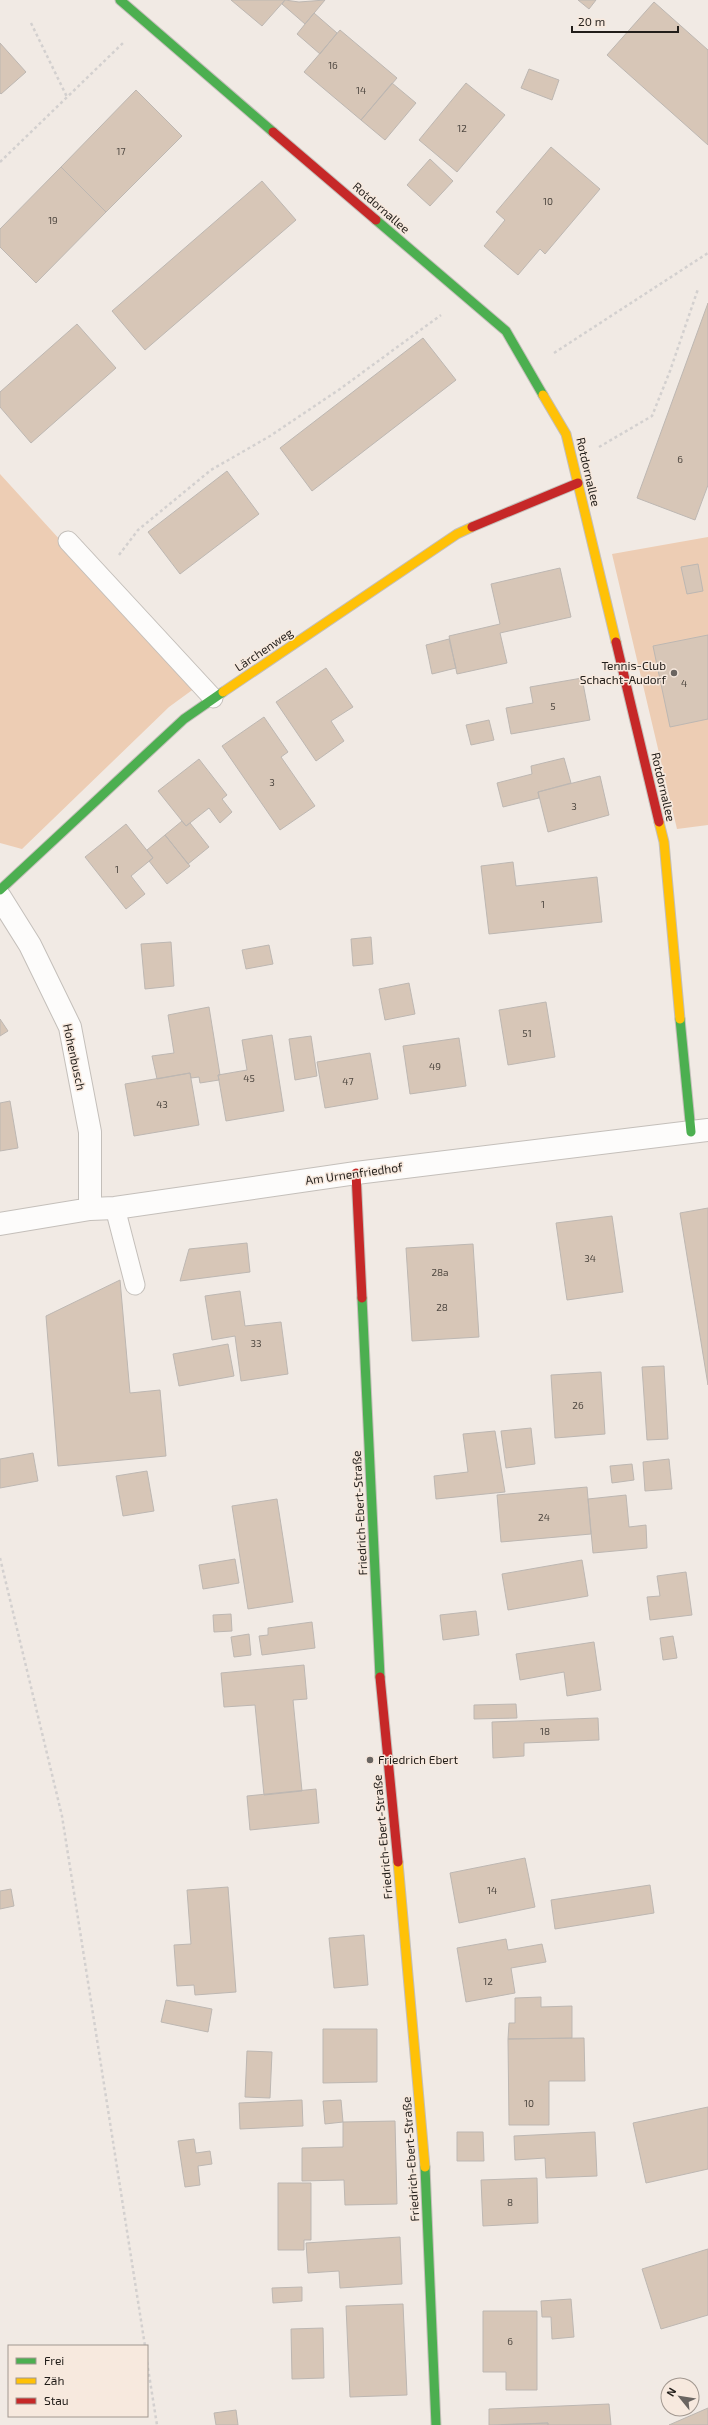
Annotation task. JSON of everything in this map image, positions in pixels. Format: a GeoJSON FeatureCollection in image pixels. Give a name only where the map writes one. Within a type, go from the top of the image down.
{"type":"FeatureCollection","features":[{"type":"Feature","properties":{"kind":"street","name":"Rotdornallee"},"geometry":{"type":"LineString","coordinates":[[120,0],[480,307],[506,331],[566,434],[664,842],[700,1131]]}},
{"type":"Feature","properties":{"kind":"street","name":"Lärchenweg"},"geometry":{"type":"LineString","coordinates":[[0,890],[184,719],[457,534],[578,483]]}},
{"type":"Feature","properties":{"kind":"street","name":"Hohenbusch"},"geometry":{"type":"LineString","coordinates":[[0,897],[30,945],[70,1027],[90,1132],[90,1209]]}},
{"type":"Feature","properties":{"kind":"street","name":"Am Urnenfriedhof"},"geometry":{"type":"LineString","coordinates":[[0,1224],[90,1209],[115,1208],[356,1173],[700,1131]]}},
{"type":"Feature","properties":{"kind":"street","name":"Friedrich-Ebert-Straße"},"geometry":{"type":"LineString","coordinates":[[356,1173],[379,1662],[424,2139],[436,2425]]}},
{"type":"Feature","properties":{"kind":"lane"},"geometry":{"type":"LineString","coordinates":[[68,541],[214,698]]}},
{"type":"Feature","properties":{"kind":"lane"},"geometry":{"type":"LineString","coordinates":[[115,1208],[135,1285]]}},
{"type":"Feature","properties":{"kind":"path"},"geometry":{"type":"LineString","coordinates":[[0,162],[145,21]]}},
{"type":"Feature","properties":{"kind":"path"},"geometry":{"type":"LineString","coordinates":[[31,23],[67,97]]}},
{"type":"Feature","properties":{"kind":"path"},"geometry":{"type":"LineString","coordinates":[[529,369],[708,253]]}},
{"type":"Feature","properties":{"kind":"path"},"geometry":{"type":"LineString","coordinates":[[573,462],[652,416],[670,371],[698,289]]}},
{"type":"Feature","properties":{"kind":"path"},"geometry":{"type":"LineString","coordinates":[[101,577],[138,530],[212,470],[270,436],[334,394],[448,309],[480,307]]}},
{"type":"Feature","properties":{"kind":"path"},"geometry":{"type":"LineString","coordinates":[[0,1558],[62,1816],[144,2345]]}},
{"type":"Feature","properties":{"kind":"path"},"geometry":{"type":"LineString","coordinates":[[148,2368],[157,2425]]}},
{"type":"Feature","properties":{"kind":"shaded area"},"geometry":{"type":"Polygon","coordinates":[[[0,474],[195,688],[169,707],[22,849],[0,843],[0,474]]]}},
{"type":"Feature","properties":{"kind":"shaded area","name":"Tennis-Club Schacht-Audorf"},"geometry":{"type":"Polygon","coordinates":[[[708,537],[708,825],[677,829],[612,554],[708,537]]]}},
{"type":"Feature","properties":{"kind":"building"},"geometry":{"type":"Polygon","coordinates":[[[231,0],[285,0],[262,26],[231,0]]]}},
{"type":"Feature","properties":{"kind":"building"},"geometry":{"type":"Polygon","coordinates":[[[285,0],[299,2],[325,0],[305,24],[282,4],[285,0]]]}},
{"type":"Feature","properties":{"kind":"building"},"geometry":{"type":"Polygon","coordinates":[[[578,0],[596,0],[589,9],[578,0]]]}},
{"type":"Feature","properties":{"kind":"building"},"geometry":{"type":"Polygon","coordinates":[[[654,2],[708,50],[708,145],[607,55],[654,2]]]}},
{"type":"Feature","properties":{"kind":"building"},"geometry":{"type":"Polygon","coordinates":[[[314,13],[337,33],[320,54],[297,34],[314,13]]]}},
{"type":"Feature","properties":{"kind":"building"},"geometry":{"type":"Polygon","coordinates":[[[340,30],[397,78],[361,120],[304,72],[340,30]]]}},
{"type":"Feature","properties":{"kind":"building"},"geometry":{"type":"Polygon","coordinates":[[[0,43],[26,72],[1,94],[0,93],[0,43]]]}},
{"type":"Feature","properties":{"kind":"building"},"geometry":{"type":"Polygon","coordinates":[[[529,69],[559,80],[552,100],[521,88],[529,69]]]}},
{"type":"Feature","properties":{"kind":"building"},"geometry":{"type":"Polygon","coordinates":[[[392,83],[416,103],[385,140],[361,120],[392,83]]]}},
{"type":"Feature","properties":{"kind":"building"},"geometry":{"type":"Polygon","coordinates":[[[466,83],[505,115],[457,172],[419,140],[466,83]]]}},
{"type":"Feature","properties":{"kind":"building"},"geometry":{"type":"Polygon","coordinates":[[[136,90],[182,136],[106,212],[61,167],[136,90]]]}},
{"type":"Feature","properties":{"kind":"building"},"geometry":{"type":"Polygon","coordinates":[[[551,147],[600,189],[545,254],[540,249],[518,275],[484,246],[505,220],[496,212],[551,147]]]}},
{"type":"Feature","properties":{"kind":"building"},"geometry":{"type":"Polygon","coordinates":[[[430,159],[453,181],[430,206],[407,185],[430,159]]]}},
{"type":"Feature","properties":{"kind":"building"},"geometry":{"type":"Polygon","coordinates":[[[61,167],[106,212],[36,283],[0,247],[0,229],[61,167]]]}},
{"type":"Feature","properties":{"kind":"building"},"geometry":{"type":"Polygon","coordinates":[[[262,181],[296,220],[145,350],[112,311],[262,181]]]}},
{"type":"Feature","properties":{"kind":"building"},"geometry":{"type":"Polygon","coordinates":[[[708,303],[708,485],[695,520],[637,498],[708,303]]]}},
{"type":"Feature","properties":{"kind":"building"},"geometry":{"type":"Polygon","coordinates":[[[77,324],[116,368],[31,443],[0,407],[0,392],[77,324]]]}},
{"type":"Feature","properties":{"kind":"building"},"geometry":{"type":"Polygon","coordinates":[[[423,338],[456,380],[312,491],[280,448],[423,338]]]}},
{"type":"Feature","properties":{"kind":"building"},"geometry":{"type":"Polygon","coordinates":[[[227,471],[259,514],[180,574],[148,532],[227,471]]]}},
{"type":"Feature","properties":{"kind":"building"},"geometry":{"type":"Polygon","coordinates":[[[698,564],[703,591],[687,594],[681,567],[698,564]]]}},
{"type":"Feature","properties":{"kind":"building"},"geometry":{"type":"Polygon","coordinates":[[[560,568],[571,617],[500,633],[507,663],[457,674],[449,636],[500,624],[491,584],[560,568]]]}},
{"type":"Feature","properties":{"kind":"building"},"geometry":{"type":"Polygon","coordinates":[[[708,635],[708,719],[670,727],[653,646],[708,635]]]}},
{"type":"Feature","properties":{"kind":"building"},"geometry":{"type":"Polygon","coordinates":[[[449,639],[456,668],[432,674],[426,645],[449,639]]]}},
{"type":"Feature","properties":{"kind":"building"},"geometry":{"type":"Polygon","coordinates":[[[326,668],[353,707],[331,721],[344,741],[316,761],[276,702],[326,668]]]}},
{"type":"Feature","properties":{"kind":"building"},"geometry":{"type":"Polygon","coordinates":[[[582,678],[590,720],[511,734],[506,708],[533,703],[530,687],[582,678]]]}},
{"type":"Feature","properties":{"kind":"building"},"geometry":{"type":"Polygon","coordinates":[[[264,717],[288,752],[281,757],[315,806],[280,830],[222,746],[264,717]]]}},
{"type":"Feature","properties":{"kind":"building"},"geometry":{"type":"Polygon","coordinates":[[[489,720],[494,740],[471,745],[466,725],[489,720]]]}},
{"type":"Feature","properties":{"kind":"building"},"geometry":{"type":"Polygon","coordinates":[[[564,758],[571,783],[538,792],[539,798],[503,807],[497,783],[532,774],[531,766],[564,758]]]}},
{"type":"Feature","properties":{"kind":"building"},"geometry":{"type":"Polygon","coordinates":[[[199,759],[227,795],[222,799],[232,812],[220,823],[209,808],[186,826],[158,791],[199,759]]]}},
{"type":"Feature","properties":{"kind":"building"},"geometry":{"type":"Polygon","coordinates":[[[600,776],[609,815],[548,832],[538,792],[600,776]]]}},
{"type":"Feature","properties":{"kind":"building"},"geometry":{"type":"Polygon","coordinates":[[[182,821],[186,826],[190,823],[209,847],[188,864],[165,835],[182,821]]]}},
{"type":"Feature","properties":{"kind":"building"},"geometry":{"type":"Polygon","coordinates":[[[126,824],[153,858],[131,876],[145,894],[126,909],[85,857],[126,824]]]}},
{"type":"Feature","properties":{"kind":"building"},"geometry":{"type":"Polygon","coordinates":[[[165,835],[190,866],[167,884],[149,861],[153,858],[147,850],[165,835]]]}},
{"type":"Feature","properties":{"kind":"building"},"geometry":{"type":"Polygon","coordinates":[[[513,862],[516,886],[597,877],[602,922],[489,934],[481,866],[513,862]]]}},
{"type":"Feature","properties":{"kind":"building"},"geometry":{"type":"Polygon","coordinates":[[[371,937],[373,964],[353,966],[351,939],[371,937]]]}},
{"type":"Feature","properties":{"kind":"building"},"geometry":{"type":"Polygon","coordinates":[[[171,942],[174,986],[145,989],[141,944],[171,942]]]}},
{"type":"Feature","properties":{"kind":"building"},"geometry":{"type":"Polygon","coordinates":[[[269,945],[273,964],[246,969],[242,950],[269,945]]]}},
{"type":"Feature","properties":{"kind":"building"},"geometry":{"type":"Polygon","coordinates":[[[409,983],[415,1014],[385,1020],[379,989],[409,983]]]}},
{"type":"Feature","properties":{"kind":"building"},"geometry":{"type":"Polygon","coordinates":[[[546,1002],[555,1057],[508,1065],[499,1010],[546,1002]]]}},
{"type":"Feature","properties":{"kind":"building"},"geometry":{"type":"Polygon","coordinates":[[[209,1007],[220,1075],[218,1075],[219,1080],[200,1083],[199,1077],[191,1078],[190,1073],[157,1079],[152,1056],[174,1053],[168,1015],[209,1007]]]}},
{"type":"Feature","properties":{"kind":"building"},"geometry":{"type":"Polygon","coordinates":[[[0,1019],[8,1031],[0,1036],[0,1019]]]}},
{"type":"Feature","properties":{"kind":"building"},"geometry":{"type":"Polygon","coordinates":[[[272,1035],[284,1111],[226,1121],[218,1075],[247,1070],[242,1040],[272,1035]]]}},
{"type":"Feature","properties":{"kind":"building"},"geometry":{"type":"Polygon","coordinates":[[[311,1036],[317,1076],[295,1080],[289,1039],[311,1036]]]}},
{"type":"Feature","properties":{"kind":"building"},"geometry":{"type":"Polygon","coordinates":[[[459,1038],[466,1086],[410,1094],[403,1046],[459,1038]]]}},
{"type":"Feature","properties":{"kind":"building"},"geometry":{"type":"Polygon","coordinates":[[[370,1053],[378,1099],[325,1108],[317,1062],[370,1053]]]}},
{"type":"Feature","properties":{"kind":"building"},"geometry":{"type":"Polygon","coordinates":[[[190,1073],[199,1125],[134,1136],[125,1084],[190,1073]]]}},
{"type":"Feature","properties":{"kind":"building"},"geometry":{"type":"Polygon","coordinates":[[[10,1101],[18,1148],[0,1151],[0,1103],[10,1101]]]}},
{"type":"Feature","properties":{"kind":"building"},"geometry":{"type":"Polygon","coordinates":[[[708,1208],[708,1385],[680,1213],[708,1208]]]}},
{"type":"Feature","properties":{"kind":"building"},"geometry":{"type":"Polygon","coordinates":[[[612,1216],[623,1292],[567,1300],[556,1223],[612,1216]]]}},
{"type":"Feature","properties":{"kind":"building"},"geometry":{"type":"Polygon","coordinates":[[[247,1243],[250,1272],[180,1281],[189,1249],[247,1243]]]}},
{"type":"Feature","properties":{"kind":"building"},"geometry":{"type":"Polygon","coordinates":[[[473,1244],[479,1337],[412,1341],[406,1248],[473,1244]]]}},
{"type":"Feature","properties":{"kind":"building"},"geometry":{"type":"Polygon","coordinates":[[[120,1280],[130,1393],[160,1390],[166,1456],[58,1466],[46,1316],[120,1280]]]}},
{"type":"Feature","properties":{"kind":"building"},"geometry":{"type":"Polygon","coordinates":[[[240,1291],[245,1326],[281,1322],[288,1374],[241,1381],[235,1336],[212,1340],[205,1296],[240,1291]]]}},
{"type":"Feature","properties":{"kind":"building"},"geometry":{"type":"Polygon","coordinates":[[[228,1344],[234,1376],[179,1386],[173,1354],[228,1344]]]}},
{"type":"Feature","properties":{"kind":"building"},"geometry":{"type":"Polygon","coordinates":[[[664,1366],[668,1439],[647,1440],[642,1367],[664,1366]]]}},
{"type":"Feature","properties":{"kind":"building"},"geometry":{"type":"Polygon","coordinates":[[[601,1372],[605,1434],[555,1438],[551,1375],[601,1372]]]}},
{"type":"Feature","properties":{"kind":"building"},"geometry":{"type":"Polygon","coordinates":[[[531,1428],[535,1464],[506,1468],[501,1431],[531,1428]]]}},
{"type":"Feature","properties":{"kind":"building"},"geometry":{"type":"Polygon","coordinates":[[[495,1431],[505,1492],[436,1499],[434,1476],[468,1472],[463,1434],[495,1431]]]}},
{"type":"Feature","properties":{"kind":"building"},"geometry":{"type":"Polygon","coordinates":[[[33,1453],[38,1481],[0,1488],[0,1459],[33,1453]]]}},
{"type":"Feature","properties":{"kind":"building"},"geometry":{"type":"Polygon","coordinates":[[[669,1459],[672,1489],[645,1491],[643,1462],[669,1459]]]}},
{"type":"Feature","properties":{"kind":"building"},"geometry":{"type":"Polygon","coordinates":[[[632,1464],[634,1480],[612,1483],[610,1466],[632,1464]]]}},
{"type":"Feature","properties":{"kind":"building"},"geometry":{"type":"Polygon","coordinates":[[[147,1471],[154,1511],[123,1516],[116,1476],[147,1471]]]}},
{"type":"Feature","properties":{"kind":"building"},"geometry":{"type":"Polygon","coordinates":[[[587,1487],[591,1534],[501,1542],[497,1495],[587,1487]]]}},
{"type":"Feature","properties":{"kind":"building"},"geometry":{"type":"Polygon","coordinates":[[[626,1495],[629,1527],[646,1525],[647,1548],[593,1553],[588,1499],[626,1495]]]}},
{"type":"Feature","properties":{"kind":"building"},"geometry":{"type":"Polygon","coordinates":[[[277,1499],[293,1602],[248,1609],[232,1506],[277,1499]]]}},
{"type":"Feature","properties":{"kind":"building"},"geometry":{"type":"Polygon","coordinates":[[[235,1559],[239,1583],[203,1589],[199,1565],[235,1559]]]}},
{"type":"Feature","properties":{"kind":"building"},"geometry":{"type":"Polygon","coordinates":[[[582,1560],[588,1596],[508,1610],[502,1574],[582,1560]]]}},
{"type":"Feature","properties":{"kind":"building"},"geometry":{"type":"Polygon","coordinates":[[[686,1572],[692,1615],[650,1620],[647,1597],[660,1596],[657,1576],[686,1572]]]}},
{"type":"Feature","properties":{"kind":"building"},"geometry":{"type":"Polygon","coordinates":[[[476,1611],[479,1635],[443,1640],[440,1615],[476,1611]]]}},
{"type":"Feature","properties":{"kind":"building"},"geometry":{"type":"Polygon","coordinates":[[[231,1614],[232,1631],[214,1632],[213,1615],[231,1614]]]}},
{"type":"Feature","properties":{"kind":"building"},"geometry":{"type":"Polygon","coordinates":[[[312,1622],[315,1648],[262,1655],[259,1636],[268,1635],[268,1628],[312,1622]]]}},
{"type":"Feature","properties":{"kind":"building"},"geometry":{"type":"Polygon","coordinates":[[[249,1634],[251,1655],[234,1657],[231,1637],[249,1634]]]}},
{"type":"Feature","properties":{"kind":"building"},"geometry":{"type":"Polygon","coordinates":[[[673,1636],[677,1658],[663,1660],[660,1638],[673,1636]]]}},
{"type":"Feature","properties":{"kind":"building"},"geometry":{"type":"Polygon","coordinates":[[[594,1642],[601,1690],[567,1696],[564,1672],[520,1680],[516,1654],[594,1642]]]}},
{"type":"Feature","properties":{"kind":"building"},"geometry":{"type":"Polygon","coordinates":[[[304,1665],[307,1699],[293,1700],[302,1791],[264,1795],[255,1705],[224,1707],[221,1673],[304,1665]]]}},
{"type":"Feature","properties":{"kind":"building"},"geometry":{"type":"Polygon","coordinates":[[[516,1704],[517,1718],[474,1719],[474,1705],[516,1704]]]}},
{"type":"Feature","properties":{"kind":"building"},"geometry":{"type":"Polygon","coordinates":[[[598,1718],[599,1740],[524,1743],[524,1756],[493,1758],[492,1722],[598,1718]]]}},
{"type":"Feature","properties":{"kind":"building"},"geometry":{"type":"Polygon","coordinates":[[[316,1789],[319,1823],[250,1830],[247,1796],[316,1789]]]}},
{"type":"Feature","properties":{"kind":"building"},"geometry":{"type":"Polygon","coordinates":[[[525,1858],[535,1907],[459,1923],[450,1873],[525,1858]]]}},
{"type":"Feature","properties":{"kind":"building"},"geometry":{"type":"Polygon","coordinates":[[[650,1885],[654,1913],[555,1929],[551,1900],[650,1885]]]}},
{"type":"Feature","properties":{"kind":"building"},"geometry":{"type":"Polygon","coordinates":[[[228,1887],[236,1992],[195,1995],[194,1985],[177,1986],[174,1945],[191,1944],[187,1890],[228,1887]]]}},
{"type":"Feature","properties":{"kind":"building"},"geometry":{"type":"Polygon","coordinates":[[[11,1889],[14,1906],[0,1909],[0,1891],[11,1889]]]}},
{"type":"Feature","properties":{"kind":"building"},"geometry":{"type":"Polygon","coordinates":[[[364,1935],[368,1985],[334,1988],[329,1938],[364,1935]]]}},
{"type":"Feature","properties":{"kind":"building"},"geometry":{"type":"Polygon","coordinates":[[[506,1939],[508,1950],[542,1944],[546,1962],[511,1968],[515,1993],[466,2002],[457,1948],[506,1939]]]}},
{"type":"Feature","properties":{"kind":"building"},"geometry":{"type":"Polygon","coordinates":[[[541,1997],[541,2007],[572,2006],[572,2038],[508,2039],[509,2023],[515,2023],[515,1998],[541,1997]]]}},
{"type":"Feature","properties":{"kind":"building"},"geometry":{"type":"Polygon","coordinates":[[[166,2000],[212,2009],[208,2032],[161,2022],[166,2000]]]}},
{"type":"Feature","properties":{"kind":"building"},"geometry":{"type":"Polygon","coordinates":[[[323,2029],[377,2029],[377,2082],[323,2083],[323,2029]]]}},
{"type":"Feature","properties":{"kind":"building"},"geometry":{"type":"Polygon","coordinates":[[[584,2038],[585,2081],[549,2081],[549,2125],[509,2125],[508,2039],[584,2038]]]}},
{"type":"Feature","properties":{"kind":"building"},"geometry":{"type":"Polygon","coordinates":[[[247,2051],[272,2052],[270,2098],[245,2097],[247,2051]]]}},
{"type":"Feature","properties":{"kind":"building"},"geometry":{"type":"Polygon","coordinates":[[[302,2100],[303,2126],[240,2129],[239,2103],[302,2100]]]}},
{"type":"Feature","properties":{"kind":"building"},"geometry":{"type":"Polygon","coordinates":[[[341,2100],[343,2122],[325,2124],[323,2101],[341,2100]]]}},
{"type":"Feature","properties":{"kind":"building"},"geometry":{"type":"Polygon","coordinates":[[[708,2107],[708,2169],[646,2183],[633,2123],[708,2107]]]}},
{"type":"Feature","properties":{"kind":"building"},"geometry":{"type":"Polygon","coordinates":[[[395,2121],[397,2204],[345,2205],[344,2180],[302,2181],[302,2148],[343,2147],[343,2122],[395,2121]]]}},
{"type":"Feature","properties":{"kind":"building"},"geometry":{"type":"Polygon","coordinates":[[[457,2132],[483,2132],[484,2161],[457,2161],[457,2132]]]}},
{"type":"Feature","properties":{"kind":"building"},"geometry":{"type":"Polygon","coordinates":[[[595,2132],[597,2176],[546,2178],[545,2158],[515,2160],[514,2136],[595,2132]]]}},
{"type":"Feature","properties":{"kind":"building"},"geometry":{"type":"Polygon","coordinates":[[[194,2139],[196,2153],[210,2151],[212,2164],[198,2166],[200,2185],[185,2187],[178,2141],[194,2139]]]}},
{"type":"Feature","properties":{"kind":"building"},"geometry":{"type":"Polygon","coordinates":[[[537,2178],[538,2223],[483,2226],[481,2180],[537,2178]]]}},
{"type":"Feature","properties":{"kind":"building"},"geometry":{"type":"Polygon","coordinates":[[[278,2183],[311,2183],[311,2240],[304,2240],[304,2250],[278,2250],[278,2183]]]}},
{"type":"Feature","properties":{"kind":"building"},"geometry":{"type":"Polygon","coordinates":[[[400,2237],[402,2284],[340,2288],[339,2271],[308,2273],[306,2243],[400,2237]]]}},
{"type":"Feature","properties":{"kind":"building"},"geometry":{"type":"Polygon","coordinates":[[[708,2249],[708,2315],[661,2329],[642,2269],[708,2249]]]}},
{"type":"Feature","properties":{"kind":"building"},"geometry":{"type":"Polygon","coordinates":[[[302,2287],[302,2301],[273,2303],[272,2288],[302,2287]]]}},
{"type":"Feature","properties":{"kind":"building"},"geometry":{"type":"Polygon","coordinates":[[[571,2299],[574,2337],[552,2339],[551,2317],[542,2317],[541,2301],[571,2299]]]}},
{"type":"Feature","properties":{"kind":"building"},"geometry":{"type":"Polygon","coordinates":[[[403,2304],[407,2395],[350,2397],[346,2306],[403,2304]]]}},
{"type":"Feature","properties":{"kind":"building"},"geometry":{"type":"Polygon","coordinates":[[[483,2311],[537,2311],[537,2390],[506,2390],[506,2372],[483,2372],[483,2311]]]}},
{"type":"Feature","properties":{"kind":"building"},"geometry":{"type":"Polygon","coordinates":[[[323,2328],[324,2378],[292,2379],[291,2329],[323,2328]]]}},
{"type":"Feature","properties":{"kind":"building"},"geometry":{"type":"Polygon","coordinates":[[[609,2404],[611,2425],[548,2425],[548,2423],[489,2425],[489,2409],[609,2404]]]}},
{"type":"Feature","properties":{"kind":"building"},"geometry":{"type":"Polygon","coordinates":[[[708,2408],[708,2425],[669,2425],[687,2417],[700,2417],[700,2411],[708,2408]]]}},
{"type":"Feature","properties":{"kind":"building"},"geometry":{"type":"Polygon","coordinates":[[[236,2410],[238,2425],[216,2425],[214,2413],[236,2410]]]}},
{"type":"Feature","properties":{"kind":"building"},"geometry":{"type":"Polygon","coordinates":[[[548,2423],[548,2425],[501,2425],[548,2423]]]}},
{"type":"Feature","properties":{"kind":"traffic: fast"},"geometry":{"type":"LineString","coordinates":[[120,0],[273,132]]}},
{"type":"Feature","properties":{"kind":"traffic: fast"},"geometry":{"type":"LineString","coordinates":[[376,220],[506,331],[543,395]]}},
{"type":"Feature","properties":{"kind":"traffic: fast"},"geometry":{"type":"LineString","coordinates":[[0,890],[184,719],[223,692]]}},
{"type":"Feature","properties":{"kind":"traffic: fast"},"geometry":{"type":"LineString","coordinates":[[680,1019],[691,1132]]}},
{"type":"Feature","properties":{"kind":"traffic: fast"},"geometry":{"type":"LineString","coordinates":[[362,1298],[380,1677]]}},
{"type":"Feature","properties":{"kind":"traffic: fast"},"geometry":{"type":"LineString","coordinates":[[425,2167],[436,2425]]}},
{"type":"Feature","properties":{"kind":"traffic: slow"},"geometry":{"type":"LineString","coordinates":[[543,395],[566,434],[616,642]]}},
{"type":"Feature","properties":{"kind":"traffic: slow"},"geometry":{"type":"LineString","coordinates":[[223,692],[457,534],[472,527]]}},
{"type":"Feature","properties":{"kind":"traffic: slow"},"geometry":{"type":"LineString","coordinates":[[659,822],[664,842],[680,1019]]}},
{"type":"Feature","properties":{"kind":"traffic: slow"},"geometry":{"type":"LineString","coordinates":[[398,1862],[425,2167]]}},
{"type":"Feature","properties":{"kind":"traffic: jam"},"geometry":{"type":"LineString","coordinates":[[273,132],[376,220]]}},
{"type":"Feature","properties":{"kind":"traffic: jam"},"geometry":{"type":"LineString","coordinates":[[472,527],[578,483]]}},
{"type":"Feature","properties":{"kind":"traffic: jam"},"geometry":{"type":"LineString","coordinates":[[616,642],[659,822]]}},
{"type":"Feature","properties":{"kind":"traffic: jam"},"geometry":{"type":"LineString","coordinates":[[356,1173],[362,1298]]}},
{"type":"Feature","properties":{"kind":"traffic: jam"},"geometry":{"type":"LineString","coordinates":[[380,1677],[398,1862]]}},
{"type":"Feature","properties":{"kind":"place","name":"Tennis-Club Schacht-Audorf"},"geometry":{"type":"Point","coordinates":[674,673]}},
{"type":"Feature","properties":{"kind":"place","name":"Friedrich Ebert"},"geometry":{"type":"Point","coordinates":[370,1760]}}]}
